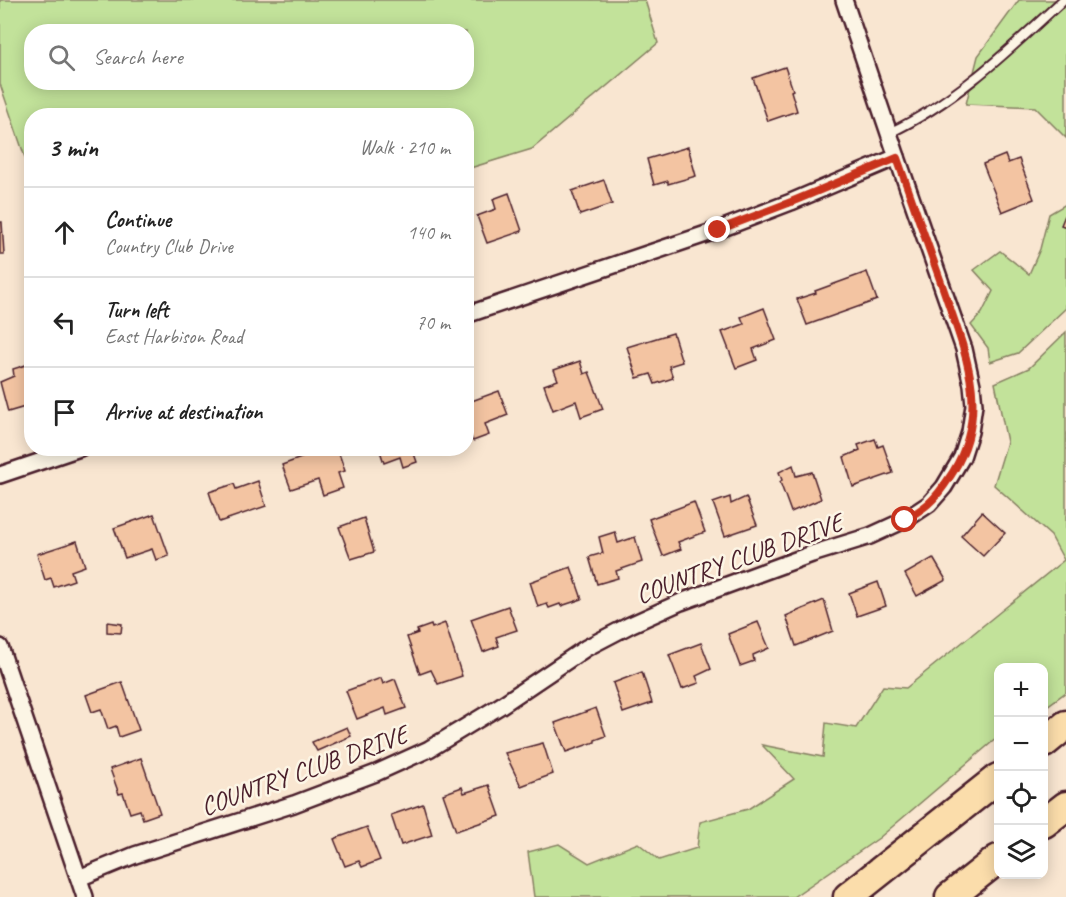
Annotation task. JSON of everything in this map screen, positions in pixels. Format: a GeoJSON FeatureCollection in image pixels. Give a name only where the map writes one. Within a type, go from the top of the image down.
{"type":"FeatureCollection","features":[{"type":"Feature","properties":{"kind":"highway"},"geometry":{"type":"LineString","coordinates":[[1048,740],[1066,725]]}},
{"type":"Feature","properties":{"kind":"highway"},"geometry":{"type":"LineString","coordinates":[[848,897],[994,782]]}},
{"type":"Feature","properties":{"kind":"highway"},"geometry":{"type":"LineString","coordinates":[[1048,820],[1066,806]]}},
{"type":"Feature","properties":{"kind":"highway"},"geometry":{"type":"LineString","coordinates":[[950,897],[994,865]]}},
{"type":"Feature","properties":{"kind":"highway"},"geometry":{"type":"LineString","coordinates":[[960,897],[994,866]]}},
{"type":"Feature","properties":{"kind":"street","name":"COUNTRY CLUB DRIVE"},"geometry":{"type":"LineString","coordinates":[[79,878],[135,855],[294,804],[376,773],[429,749],[500,706],[586,648],[630,625],[681,602],[812,554],[870,536],[905,520],[928,504],[944,487],[962,457],[970,432],[974,405],[972,385],[964,349],[844,0]]}},
{"type":"Feature","properties":{"kind":"street"},"geometry":{"type":"LineString","coordinates":[[474,312],[718,230],[897,158]]}},
{"type":"Feature","properties":{"kind":"street"},"geometry":{"type":"LineString","coordinates":[[0,475],[56,456]]}},
{"type":"Feature","properties":{"kind":"street"},"geometry":{"type":"LineString","coordinates":[[0,647],[85,897]]}},
{"type":"Feature","properties":{"kind":"lane"},"geometry":{"type":"LineString","coordinates":[[889,133],[907,125],[957,92],[1063,0]]}},
{"type":"Feature","properties":{"kind":"green space"},"geometry":{"type":"Polygon","coordinates":[[[0,0],[645,0],[658,43],[532,149],[474,167],[474,108],[24,108],[24,154],[0,84],[0,0]]]}},
{"type":"Feature","properties":{"kind":"green space"},"geometry":{"type":"Polygon","coordinates":[[[1019,0],[1066,0],[1066,138],[1035,107],[966,104],[978,56],[1019,0]]]}},
{"type":"Feature","properties":{"kind":"green space"},"geometry":{"type":"Polygon","coordinates":[[[1066,204],[1066,308],[1018,353],[990,362],[988,348],[971,325],[982,313],[993,291],[974,270],[1000,251],[1029,274],[1040,249],[1049,214],[1066,204]]]}},
{"type":"Feature","properties":{"kind":"green space"},"geometry":{"type":"Polygon","coordinates":[[[1066,332],[1066,692],[1048,705],[1048,663],[994,663],[994,740],[879,838],[793,897],[534,897],[528,852],[559,844],[589,863],[638,843],[659,860],[697,848],[700,822],[748,809],[794,779],[762,745],[823,757],[826,723],[856,728],[883,686],[906,688],[1064,560],[1051,536],[994,485],[1007,442],[995,383],[1029,368],[1066,332]]]}},
{"type":"Feature","properties":{"kind":"building"},"geometry":{"type":"Polygon","coordinates":[[[785,67],[797,111],[768,121],[753,78],[785,67]]]}},
{"type":"Feature","properties":{"kind":"building"},"geometry":{"type":"Polygon","coordinates":[[[688,147],[696,176],[668,184],[668,181],[654,185],[647,159],[688,147]]]}},
{"type":"Feature","properties":{"kind":"building"},"geometry":{"type":"Polygon","coordinates":[[[1005,155],[1008,163],[1019,159],[1034,199],[1002,212],[983,164],[1005,155]]]}},
{"type":"Feature","properties":{"kind":"building"},"geometry":{"type":"Polygon","coordinates":[[[604,180],[612,204],[580,215],[572,191],[604,180]]]}},
{"type":"Feature","properties":{"kind":"building"},"geometry":{"type":"Polygon","coordinates":[[[509,193],[522,231],[487,243],[477,216],[496,209],[493,199],[509,193]]]}},
{"type":"Feature","properties":{"kind":"building"},"geometry":{"type":"Polygon","coordinates":[[[1066,213],[1066,227],[1061,225],[1066,213]]]}},
{"type":"Feature","properties":{"kind":"building"},"geometry":{"type":"Polygon","coordinates":[[[0,222],[2,222],[4,254],[0,254],[0,222]]]}},
{"type":"Feature","properties":{"kind":"building"},"geometry":{"type":"Polygon","coordinates":[[[867,272],[877,300],[807,325],[797,299],[867,272]]]}},
{"type":"Feature","properties":{"kind":"building"},"geometry":{"type":"Polygon","coordinates":[[[764,308],[776,340],[753,349],[757,360],[736,368],[722,332],[744,324],[741,317],[764,308]]]}},
{"type":"Feature","properties":{"kind":"building"},"geometry":{"type":"Polygon","coordinates":[[[673,333],[682,362],[669,366],[673,378],[655,384],[651,374],[637,378],[627,347],[673,333]]]}},
{"type":"Feature","properties":{"kind":"building"},"geometry":{"type":"Polygon","coordinates":[[[580,361],[584,374],[589,372],[603,409],[581,417],[576,401],[553,410],[544,385],[558,380],[554,370],[580,361]]]}},
{"type":"Feature","properties":{"kind":"building"},"geometry":{"type":"Polygon","coordinates":[[[24,366],[24,407],[8,412],[0,382],[14,376],[13,369],[24,366]]]}},
{"type":"Feature","properties":{"kind":"building"},"geometry":{"type":"Polygon","coordinates":[[[499,391],[508,415],[485,424],[489,435],[474,441],[474,400],[499,391]]]}},
{"type":"Feature","properties":{"kind":"building"},"geometry":{"type":"Polygon","coordinates":[[[875,439],[878,447],[883,445],[893,473],[853,487],[844,457],[860,450],[858,445],[875,439]]]}},
{"type":"Feature","properties":{"kind":"building"},"geometry":{"type":"Polygon","coordinates":[[[306,456],[340,456],[345,471],[338,473],[343,488],[323,495],[318,480],[291,489],[282,465],[306,456]]]}},
{"type":"Feature","properties":{"kind":"building"},"geometry":{"type":"Polygon","coordinates":[[[382,456],[415,456],[417,462],[403,467],[400,457],[384,463],[382,456]]]}},
{"type":"Feature","properties":{"kind":"building"},"geometry":{"type":"Polygon","coordinates":[[[793,465],[796,476],[812,472],[821,499],[791,512],[780,482],[782,480],[779,472],[793,465]]]}},
{"type":"Feature","properties":{"kind":"building"},"geometry":{"type":"Polygon","coordinates":[[[258,481],[266,506],[219,522],[209,492],[234,484],[236,489],[258,481]]]}},
{"type":"Feature","properties":{"kind":"building"},"geometry":{"type":"Polygon","coordinates":[[[730,497],[731,504],[746,497],[757,525],[725,536],[713,503],[730,497]]]}},
{"type":"Feature","properties":{"kind":"building"},"geometry":{"type":"Polygon","coordinates":[[[694,502],[705,532],[678,542],[681,549],[663,556],[649,519],[694,502]]]}},
{"type":"Feature","properties":{"kind":"building"},"geometry":{"type":"Polygon","coordinates":[[[982,512],[1005,533],[983,556],[961,536],[982,512]]]}},
{"type":"Feature","properties":{"kind":"building"},"geometry":{"type":"Polygon","coordinates":[[[154,514],[169,556],[156,560],[152,549],[125,558],[114,528],[154,514]]]}},
{"type":"Feature","properties":{"kind":"building"},"geometry":{"type":"Polygon","coordinates":[[[364,518],[374,552],[351,559],[339,527],[364,518]]]}},
{"type":"Feature","properties":{"kind":"building"},"geometry":{"type":"Polygon","coordinates":[[[615,532],[618,543],[635,537],[642,562],[616,571],[618,578],[597,584],[589,557],[603,553],[599,537],[615,532]]]}},
{"type":"Feature","properties":{"kind":"building"},"geometry":{"type":"Polygon","coordinates":[[[77,541],[85,566],[71,571],[74,580],[54,587],[51,578],[45,580],[37,554],[77,541]]]}},
{"type":"Feature","properties":{"kind":"building"},"geometry":{"type":"Polygon","coordinates":[[[933,558],[946,580],[917,596],[905,574],[933,558]]]}},
{"type":"Feature","properties":{"kind":"building"},"geometry":{"type":"Polygon","coordinates":[[[571,567],[582,599],[561,606],[560,604],[549,608],[547,604],[538,607],[530,582],[571,567]]]}},
{"type":"Feature","properties":{"kind":"building"},"geometry":{"type":"Polygon","coordinates":[[[878,582],[886,606],[857,616],[849,593],[878,582]]]}},
{"type":"Feature","properties":{"kind":"building"},"geometry":{"type":"Polygon","coordinates":[[[824,600],[833,631],[796,646],[786,616],[824,600]]]}},
{"type":"Feature","properties":{"kind":"building"},"geometry":{"type":"Polygon","coordinates":[[[508,606],[517,630],[496,637],[499,646],[483,652],[471,619],[508,606]]]}},
{"type":"Feature","properties":{"kind":"building"},"geometry":{"type":"Polygon","coordinates":[[[107,622],[122,624],[121,633],[107,632],[107,622]]]}},
{"type":"Feature","properties":{"kind":"building"},"geometry":{"type":"Polygon","coordinates":[[[758,622],[769,648],[753,655],[754,661],[740,666],[728,634],[758,622]]]}},
{"type":"Feature","properties":{"kind":"building"},"geometry":{"type":"Polygon","coordinates":[[[445,623],[462,676],[438,684],[431,670],[420,674],[407,637],[418,633],[417,630],[445,623]]]}},
{"type":"Feature","properties":{"kind":"building"},"geometry":{"type":"Polygon","coordinates":[[[701,643],[711,669],[696,676],[699,683],[682,689],[669,655],[701,643]]]}},
{"type":"Feature","properties":{"kind":"building"},"geometry":{"type":"Polygon","coordinates":[[[642,672],[652,703],[623,713],[613,683],[642,672]]]}},
{"type":"Feature","properties":{"kind":"building"},"geometry":{"type":"Polygon","coordinates":[[[381,678],[383,684],[395,679],[406,708],[387,715],[385,708],[357,719],[346,691],[381,678]]]}},
{"type":"Feature","properties":{"kind":"building"},"geometry":{"type":"Polygon","coordinates":[[[122,682],[139,730],[119,737],[116,726],[108,729],[101,709],[92,712],[86,695],[122,682]]]}},
{"type":"Feature","properties":{"kind":"building"},"geometry":{"type":"Polygon","coordinates":[[[596,708],[606,736],[566,752],[555,723],[596,708]]]}},
{"type":"Feature","properties":{"kind":"building"},"geometry":{"type":"Polygon","coordinates":[[[347,727],[351,736],[317,751],[312,742],[347,727]]]}},
{"type":"Feature","properties":{"kind":"building"},"geometry":{"type":"Polygon","coordinates":[[[543,743],[553,774],[521,786],[505,753],[543,743]]]}},
{"type":"Feature","properties":{"kind":"building"},"geometry":{"type":"Polygon","coordinates":[[[141,758],[160,813],[143,819],[140,810],[130,813],[123,793],[119,794],[110,769],[141,758]]]}},
{"type":"Feature","properties":{"kind":"building"},"geometry":{"type":"Polygon","coordinates":[[[489,785],[500,816],[456,831],[443,794],[462,787],[464,793],[489,785]]]}},
{"type":"Feature","properties":{"kind":"building"},"geometry":{"type":"Polygon","coordinates":[[[423,804],[432,835],[401,845],[391,815],[423,804]]]}},
{"type":"Feature","properties":{"kind":"building"},"geometry":{"type":"Polygon","coordinates":[[[367,827],[380,860],[362,867],[359,861],[345,866],[334,839],[367,827]]]}},
{"type":"Feature","properties":{"kind":"route"},"geometry":{"type":"LineString","coordinates":[[718,230],[897,158],[964,349],[974,405],[970,432],[962,457],[944,487],[928,504],[905,520]]}}]}
